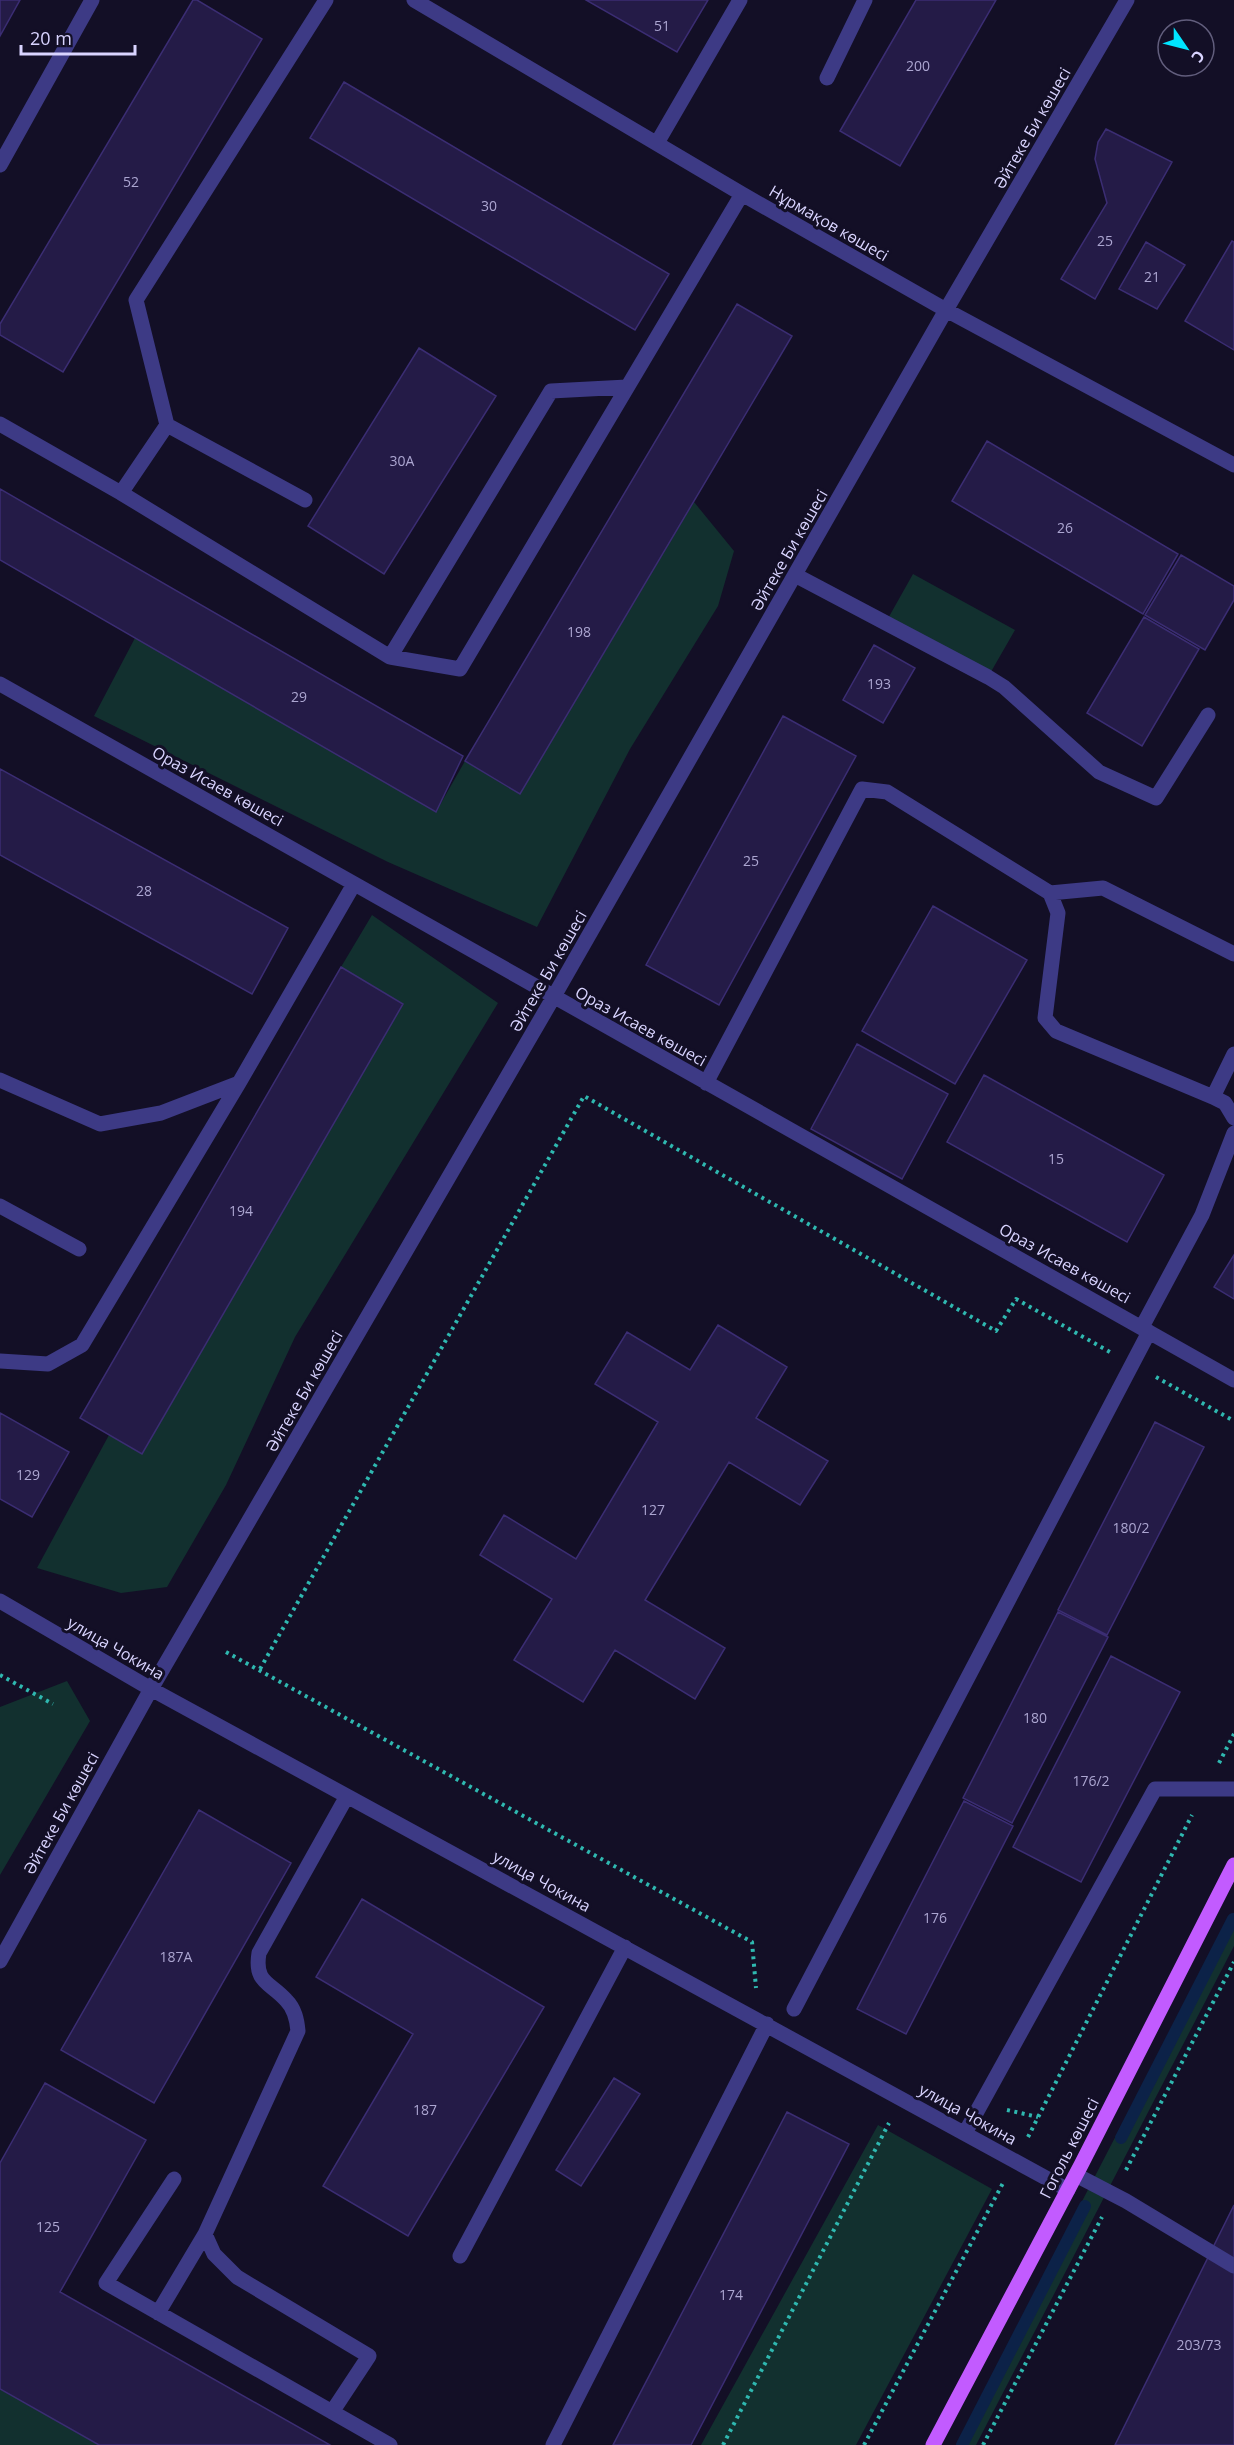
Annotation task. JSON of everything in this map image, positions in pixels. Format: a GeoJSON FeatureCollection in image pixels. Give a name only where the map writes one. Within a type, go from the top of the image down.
{"type":"FeatureCollection","features":[{"type":"Feature","properties":{"kind":"main road","name":"Гоголь көшесі"},"geometry":{"type":"LineString","coordinates":[[933,2445],[1076,2175],[1234,1865]]}},
{"type":"Feature","properties":{"kind":"street"},"geometry":{"type":"LineString","coordinates":[[0,165],[92,0]]}},
{"type":"Feature","properties":{"kind":"street"},"geometry":{"type":"LineString","coordinates":[[305,500],[167,425],[136,300],[326,0]]}},
{"type":"Feature","properties":{"kind":"street","name":"Нұрмақов көшесі"},"geometry":{"type":"LineString","coordinates":[[414,0],[742,194],[946,310],[1234,465]]}},
{"type":"Feature","properties":{"kind":"street"},"geometry":{"type":"LineString","coordinates":[[657,143],[740,0]]}},
{"type":"Feature","properties":{"kind":"street"},"geometry":{"type":"LineString","coordinates":[[827,78],[865,0]]}},
{"type":"Feature","properties":{"kind":"street","name":"Әйтеке Би көшесі"},"geometry":{"type":"LineString","coordinates":[[0,1960],[151,1689],[554,998],[946,310],[1127,0]]}},
{"type":"Feature","properties":{"kind":"street"},"geometry":{"type":"LineString","coordinates":[[0,424],[121,493],[390,657],[460,669],[742,194]]}},
{"type":"Feature","properties":{"kind":"street"},"geometry":{"type":"LineString","coordinates":[[390,657],[552,391],[627,387]]}},
{"type":"Feature","properties":{"kind":"street"},"geometry":{"type":"LineString","coordinates":[[121,493],[167,425]]}},
{"type":"Feature","properties":{"kind":"street"},"geometry":{"type":"LineString","coordinates":[[795,575],[988,677],[1004,687],[1099,772],[1156,798],[1208,715]]}},
{"type":"Feature","properties":{"kind":"street","name":"Ораз Исаев көшесі"},"geometry":{"type":"LineString","coordinates":[[0,684],[1234,1380]]}},
{"type":"Feature","properties":{"kind":"street"},"geometry":{"type":"LineString","coordinates":[[706,1083],[862,789],[887,792],[1050,893],[1058,913],[1045,1017],[1056,1031],[1213,1097],[1225,1103],[1234,1118]]}},
{"type":"Feature","properties":{"kind":"street"},"geometry":{"type":"LineString","coordinates":[[0,1361],[48,1364],[82,1345],[239,1083],[354,884]]}},
{"type":"Feature","properties":{"kind":"street"},"geometry":{"type":"LineString","coordinates":[[1050,893],[1103,888],[1234,954]]}},
{"type":"Feature","properties":{"kind":"street"},"geometry":{"type":"LineString","coordinates":[[1213,1097],[1234,1054]]}},
{"type":"Feature","properties":{"kind":"street"},"geometry":{"type":"LineString","coordinates":[[0,1080],[100,1124],[161,1113],[239,1083]]}},
{"type":"Feature","properties":{"kind":"street"},"geometry":{"type":"LineString","coordinates":[[794,2009],[1146,1329],[1202,1215],[1234,1133]]}},
{"type":"Feature","properties":{"kind":"street"},"geometry":{"type":"LineString","coordinates":[[0,1206],[79,1249]]}},
{"type":"Feature","properties":{"kind":"street","name":"улица Чокина"},"geometry":{"type":"LineString","coordinates":[[0,1601],[151,1689],[1068,2190]]}},
{"type":"Feature","properties":{"kind":"street"},"geometry":{"type":"LineString","coordinates":[[965,2133],[1155,1789],[1234,1789]]}},
{"type":"Feature","properties":{"kind":"street"},"geometry":{"type":"LineString","coordinates":[[158,2313],[205,2234],[298,2031],[296,2016],[288,2001],[260,1978],[256,1966],[259,1953],[347,1796]]}},
{"type":"Feature","properties":{"kind":"street"},"geometry":{"type":"LineString","coordinates":[[460,2256],[626,1947]]}},
{"type":"Feature","properties":{"kind":"street"},"geometry":{"type":"LineString","coordinates":[[553,2445],[766,2024]]}},
{"type":"Feature","properties":{"kind":"street"},"geometry":{"type":"LineString","coordinates":[[1076,2175],[1126,2201],[1234,2266]]}},
{"type":"Feature","properties":{"kind":"street"},"geometry":{"type":"LineString","coordinates":[[174,2179],[106,2283],[390,2445]]}},
{"type":"Feature","properties":{"kind":"street"},"geometry":{"type":"LineString","coordinates":[[205,2234],[214,2254],[237,2277],[369,2356],[332,2412]]}},
{"type":"Feature","properties":{"kind":"path"},"geometry":{"type":"LineString","coordinates":[[260,1669],[584,1096],[996,1331],[1016,1299],[1120,1357]]}},
{"type":"Feature","properties":{"kind":"path"},"geometry":{"type":"LineString","coordinates":[[1151,1375],[1234,1421]]}},
{"type":"Feature","properties":{"kind":"path"},"geometry":{"type":"LineString","coordinates":[[226,1652],[752,1942],[756,1989],[794,2009]]}},
{"type":"Feature","properties":{"kind":"path"},"geometry":{"type":"LineString","coordinates":[[0,1674],[53,1704]]}},
{"type":"Feature","properties":{"kind":"path"},"geometry":{"type":"LineString","coordinates":[[1027,2138],[1234,1734]]}},
{"type":"Feature","properties":{"kind":"path"},"geometry":{"type":"LineString","coordinates":[[723,2445],[902,2098]]}},
{"type":"Feature","properties":{"kind":"path"},"geometry":{"type":"LineString","coordinates":[[981,2105],[1038,2116]]}},
{"type":"Feature","properties":{"kind":"path"},"geometry":{"type":"LineString","coordinates":[[864,2445],[1005,2180]]}},
{"type":"Feature","properties":{"kind":"green space"},"geometry":{"type":"Polygon","coordinates":[[[694,502],[734,551],[718,606],[630,749],[537,927],[388,862],[94,716],[135,638],[436,812],[465,761],[520,794],[694,502]]]}},
{"type":"Feature","properties":{"kind":"green space"},"geometry":{"type":"Polygon","coordinates":[[[913,574],[1015,630],[988,677],[886,622],[913,574]]]}},
{"type":"Feature","properties":{"kind":"green space"},"geometry":{"type":"Polygon","coordinates":[[[372,915],[498,1003],[295,1337],[226,1485],[167,1587],[121,1593],[37,1568],[109,1435],[142,1454],[403,1004],[341,967],[372,915]]]}},
{"type":"Feature","properties":{"kind":"green space"},"geometry":{"type":"Polygon","coordinates":[[[67,1681],[90,1721],[0,1875],[0,1707],[67,1681]]]}},
{"type":"Feature","properties":{"kind":"green space"},"geometry":{"type":"Polygon","coordinates":[[[1229,1917],[1234,1920],[1234,1946],[976,2445],[956,2445],[1229,1917]]]}},
{"type":"Feature","properties":{"kind":"green space"},"geometry":{"type":"Polygon","coordinates":[[[878,2125],[992,2189],[856,2445],[701,2445],[878,2125]]]}},
{"type":"Feature","properties":{"kind":"green space"},"geometry":{"type":"Polygon","coordinates":[[[0,2389],[99,2445],[0,2445],[0,2389]]]}},
{"type":"Feature","properties":{"kind":"building"},"geometry":{"type":"Polygon","coordinates":[[[0,0],[20,0],[0,36],[0,0]]]}},
{"type":"Feature","properties":{"kind":"building"},"geometry":{"type":"Polygon","coordinates":[[[193,0],[197,0],[262,39],[63,372],[0,335],[0,324],[193,0]]]}},
{"type":"Feature","properties":{"kind":"building"},"geometry":{"type":"Polygon","coordinates":[[[586,0],[708,0],[677,52],[586,0]]]}},
{"type":"Feature","properties":{"kind":"building"},"geometry":{"type":"Polygon","coordinates":[[[916,0],[996,0],[900,166],[840,131],[916,0]]]}},
{"type":"Feature","properties":{"kind":"building"},"geometry":{"type":"Polygon","coordinates":[[[344,82],[669,274],[635,330],[310,138],[344,82]]]}},
{"type":"Feature","properties":{"kind":"building"},"geometry":{"type":"Polygon","coordinates":[[[1106,129],[1172,162],[1095,299],[1061,279],[1107,203],[1095,159],[1098,142],[1106,129]]]}},
{"type":"Feature","properties":{"kind":"building"},"geometry":{"type":"Polygon","coordinates":[[[1232,241],[1234,242],[1234,350],[1185,321],[1232,241]]]}},
{"type":"Feature","properties":{"kind":"building"},"geometry":{"type":"Polygon","coordinates":[[[1146,242],[1185,265],[1157,309],[1119,289],[1146,242]]]}},
{"type":"Feature","properties":{"kind":"building"},"geometry":{"type":"Polygon","coordinates":[[[737,304],[792,336],[520,794],[465,761],[737,304]]]}},
{"type":"Feature","properties":{"kind":"building"},"geometry":{"type":"Polygon","coordinates":[[[419,348],[496,396],[384,574],[308,526],[419,348]]]}},
{"type":"Feature","properties":{"kind":"building"},"geometry":{"type":"Polygon","coordinates":[[[987,441],[1178,554],[1143,614],[952,501],[987,441]]]}},
{"type":"Feature","properties":{"kind":"building"},"geometry":{"type":"Polygon","coordinates":[[[0,489],[463,756],[436,812],[0,560],[0,489]]]}},
{"type":"Feature","properties":{"kind":"building"},"geometry":{"type":"Polygon","coordinates":[[[1181,555],[1234,586],[1234,600],[1205,650],[1145,615],[1181,555]]]}},
{"type":"Feature","properties":{"kind":"building"},"geometry":{"type":"Polygon","coordinates":[[[1144,617],[1199,649],[1142,746],[1087,713],[1144,617]]]}},
{"type":"Feature","properties":{"kind":"building"},"geometry":{"type":"Polygon","coordinates":[[[874,645],[915,668],[883,723],[843,700],[874,645]]]}},
{"type":"Feature","properties":{"kind":"building"},"geometry":{"type":"Polygon","coordinates":[[[783,716],[856,756],[719,1005],[646,965],[783,716]]]}},
{"type":"Feature","properties":{"kind":"building"},"geometry":{"type":"Polygon","coordinates":[[[0,769],[288,928],[252,994],[0,855],[0,769]]]}},
{"type":"Feature","properties":{"kind":"building"},"geometry":{"type":"Polygon","coordinates":[[[933,906],[1027,960],[955,1084],[862,1031],[933,906]]]}},
{"type":"Feature","properties":{"kind":"building"},"geometry":{"type":"Polygon","coordinates":[[[341,967],[403,1004],[142,1454],[80,1418],[341,967]]]}},
{"type":"Feature","properties":{"kind":"building"},"geometry":{"type":"Polygon","coordinates":[[[857,1044],[948,1094],[902,1179],[811,1129],[857,1044]]]}},
{"type":"Feature","properties":{"kind":"building"},"geometry":{"type":"Polygon","coordinates":[[[984,1075],[1164,1175],[1127,1242],[947,1142],[984,1075]]]}},
{"type":"Feature","properties":{"kind":"building"},"geometry":{"type":"Polygon","coordinates":[[[1234,1255],[1234,1299],[1214,1287],[1234,1255]]]}},
{"type":"Feature","properties":{"kind":"building"},"geometry":{"type":"Polygon","coordinates":[[[718,1325],[787,1367],[756,1418],[828,1461],[800,1505],[729,1462],[645,1600],[725,1648],[695,1699],[615,1650],[583,1702],[514,1660],[552,1599],[480,1555],[504,1515],[576,1559],[658,1422],[595,1384],[627,1332],[690,1370],[718,1325]]]}},
{"type":"Feature","properties":{"kind":"building"},"geometry":{"type":"Polygon","coordinates":[[[0,1413],[69,1452],[32,1517],[0,1499],[0,1413]]]}},
{"type":"Feature","properties":{"kind":"building"},"geometry":{"type":"Polygon","coordinates":[[[1155,1422],[1204,1447],[1107,1635],[1058,1610],[1155,1422]]]}},
{"type":"Feature","properties":{"kind":"building"},"geometry":{"type":"Polygon","coordinates":[[[1058,1612],[1108,1637],[1012,1823],[963,1798],[1058,1612]]]}},
{"type":"Feature","properties":{"kind":"building"},"geometry":{"type":"Polygon","coordinates":[[[1111,1656],[1180,1692],[1081,1882],[1013,1847],[1111,1656]]]}},
{"type":"Feature","properties":{"kind":"building"},"geometry":{"type":"Polygon","coordinates":[[[964,1801],[1013,1826],[906,2034],[857,2009],[964,1801]]]}},
{"type":"Feature","properties":{"kind":"building"},"geometry":{"type":"Polygon","coordinates":[[[199,1810],[291,1863],[154,2103],[61,2050],[199,1810]]]}},
{"type":"Feature","properties":{"kind":"building"},"geometry":{"type":"Polygon","coordinates":[[[362,1899],[544,2007],[408,2236],[323,2186],[413,2034],[316,1977],[362,1899]]]}},
{"type":"Feature","properties":{"kind":"building"},"geometry":{"type":"Polygon","coordinates":[[[614,2078],[640,2094],[581,2186],[556,2170],[614,2078]]]}},
{"type":"Feature","properties":{"kind":"building"},"geometry":{"type":"Polygon","coordinates":[[[45,2083],[146,2140],[60,2292],[330,2445],[99,2445],[0,2389],[0,2163],[45,2083]]]}},
{"type":"Feature","properties":{"kind":"building"},"geometry":{"type":"Polygon","coordinates":[[[787,2112],[849,2144],[691,2445],[613,2445],[787,2112]]]}},
{"type":"Feature","properties":{"kind":"building"},"geometry":{"type":"Polygon","coordinates":[[[1234,2205],[1234,2445],[1115,2445],[1234,2205]]]}},
{"type":"Feature","properties":{"kind":"waterway"},"geometry":{"type":"LineString","coordinates":[[1121,2138],[1233,1919]]}},
{"type":"Feature","properties":{"kind":"waterway"},"geometry":{"type":"LineString","coordinates":[[962,2445],[1085,2206]]}}]}
